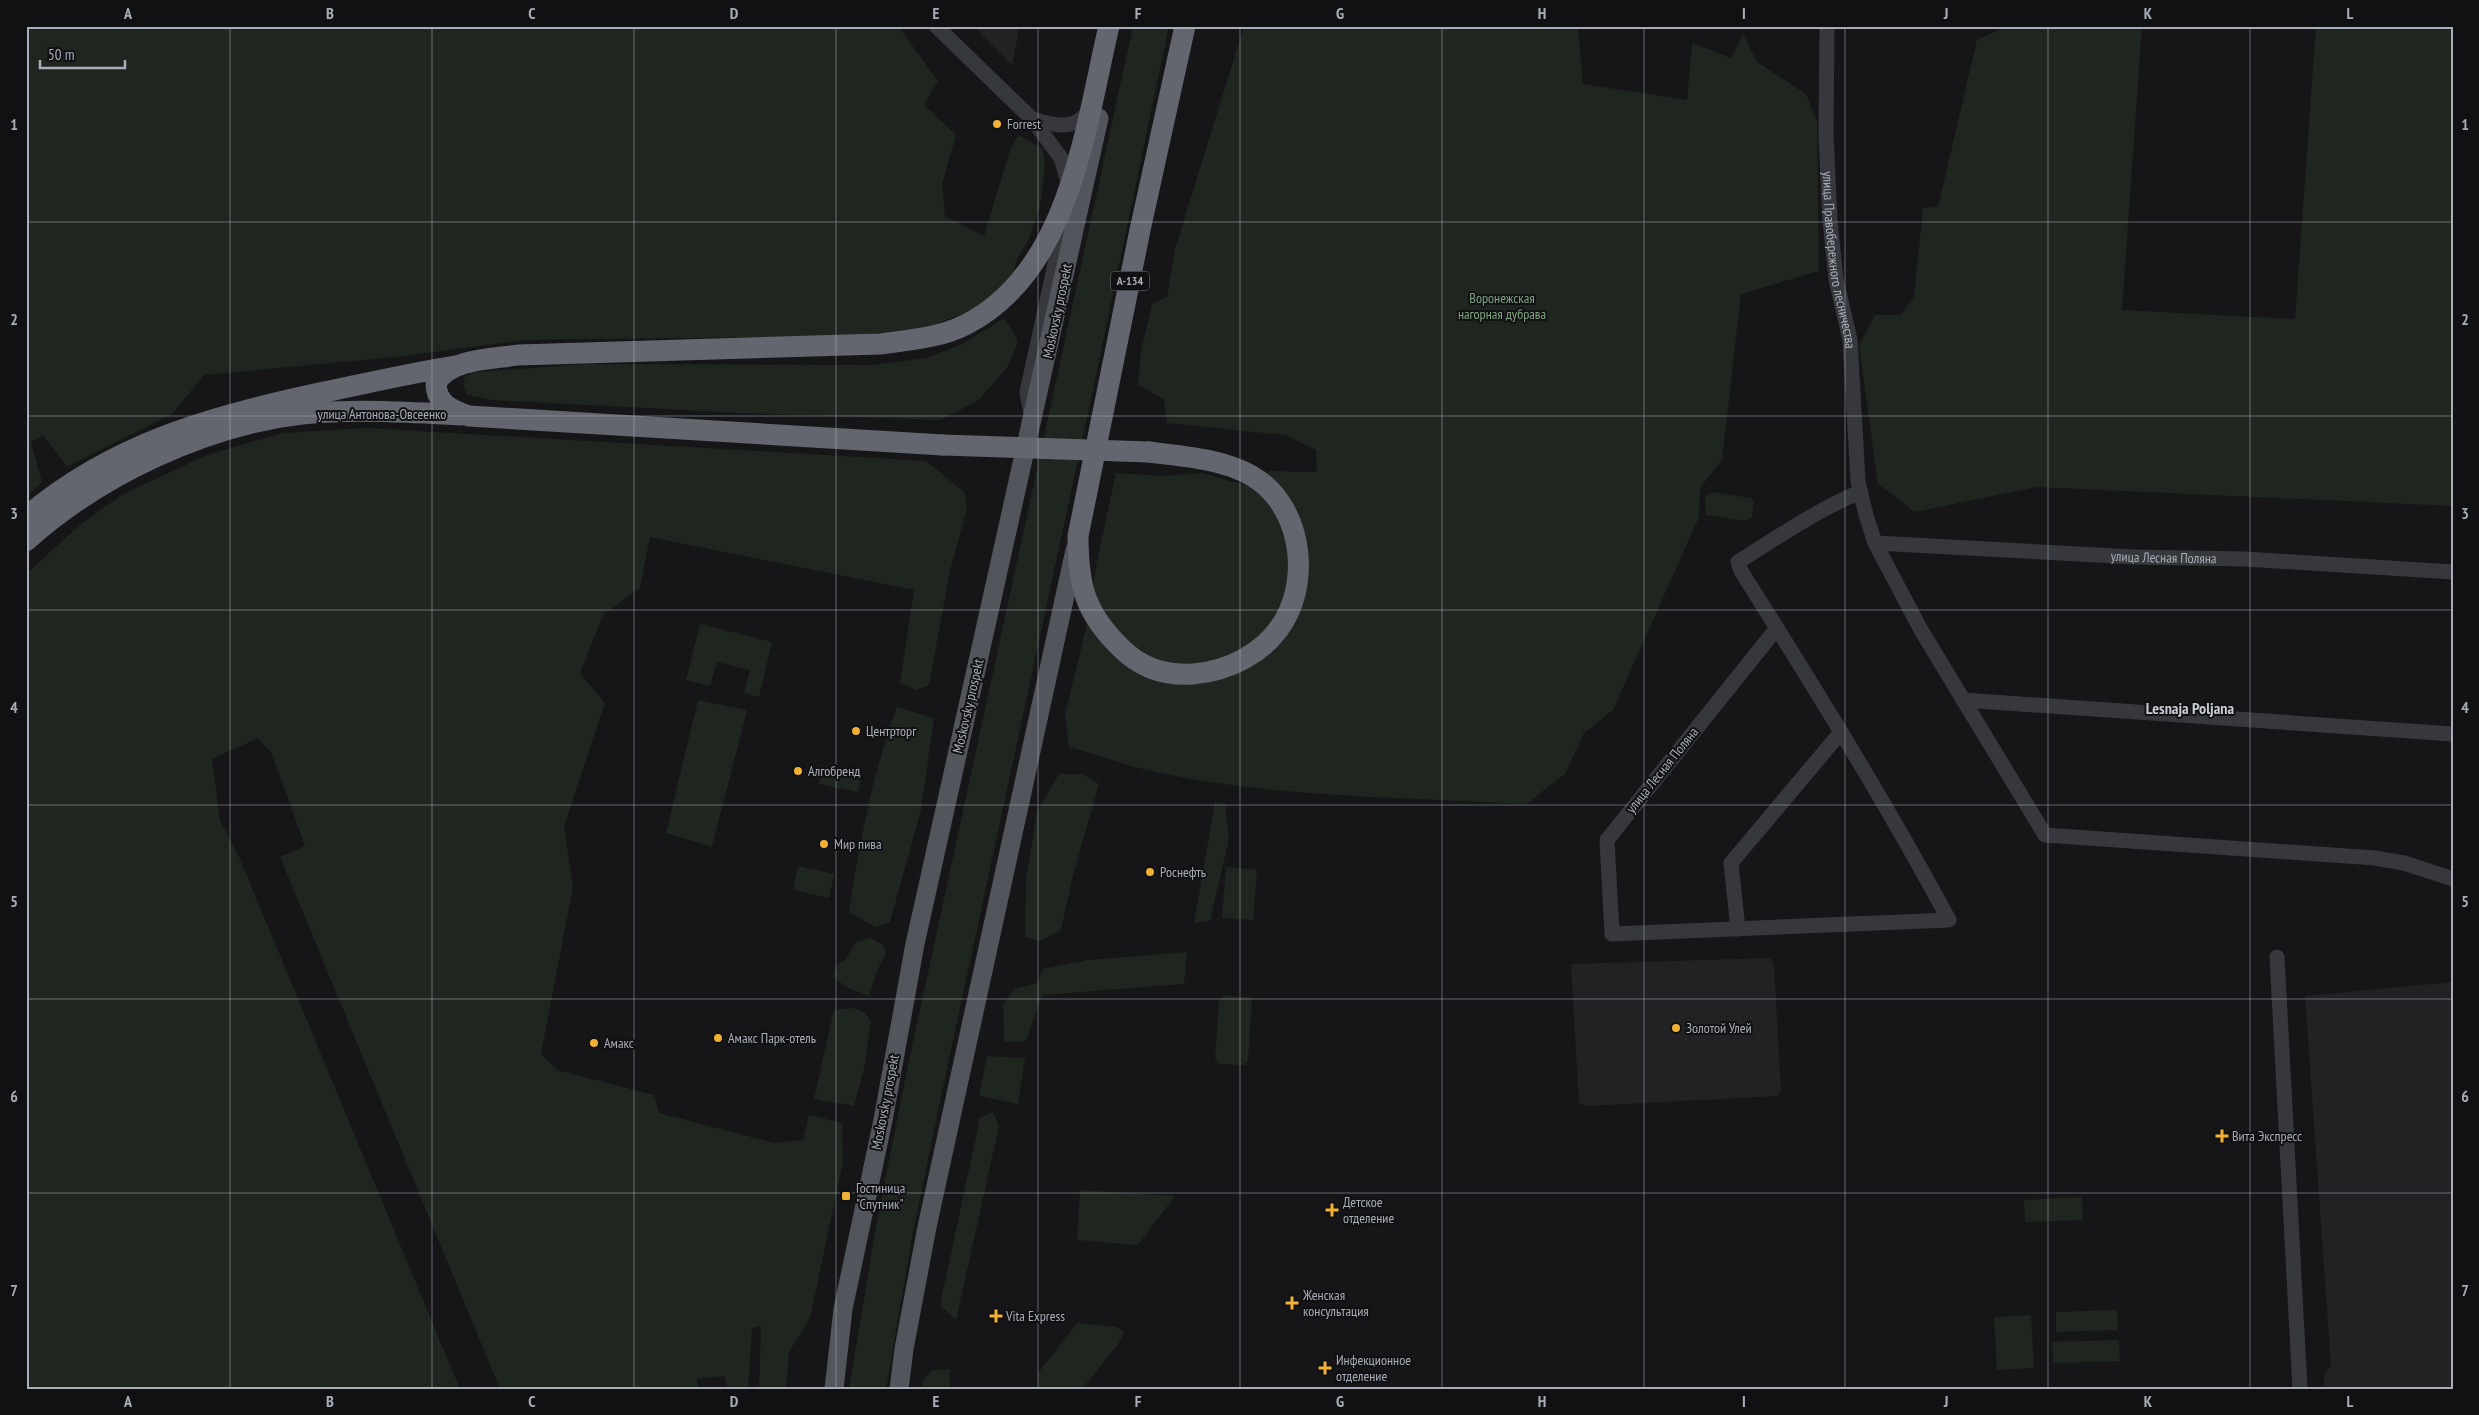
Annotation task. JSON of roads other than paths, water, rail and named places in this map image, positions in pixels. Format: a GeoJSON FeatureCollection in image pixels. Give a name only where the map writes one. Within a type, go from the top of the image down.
{"type":"FeatureCollection","features":[{"type":"Feature","properties":{"kind":"highway","name":"улица Антонова-Овсеенко"},"geometry":{"type":"LineString","coordinates":[[26,517],[94,469],[141,444],[200,422],[256,406],[462,364],[518,355],[880,344],[924,338],[964,325],[988,312],[1008,295],[1027,273],[1046,242],[1070,190],[1109,26]]}},
{"type":"Feature","properties":{"kind":"highway","name":"А-134"},"geometry":{"type":"LineString","coordinates":[[1078,536],[1140,230],[1185,26]]}},
{"type":"Feature","properties":{"kind":"highway"},"geometry":{"type":"LineString","coordinates":[[462,364],[439,378],[436,390],[446,406],[469,416]]}},
{"type":"Feature","properties":{"kind":"highway","name":"улица Антонова-Овсеенко"},"geometry":{"type":"LineString","coordinates":[[26,541],[73,504],[103,484],[176,449],[234,429],[300,414],[338,412],[469,416],[943,445],[1149,452],[1183,456],[1234,469],[1252,476],[1277,499],[1295,534],[1298,554],[1298,571],[1291,605],[1274,636],[1244,660],[1208,673],[1166,673],[1146,667],[1130,657],[1117,645],[1104,632],[1092,614],[1081,584],[1078,536]]}},
{"type":"Feature","properties":{"kind":"main road","name":"Moskovsky prospekt"},"geometry":{"type":"LineString","coordinates":[[834,1389],[843,1309],[883,1120],[915,944],[1119,26]]}},
{"type":"Feature","properties":{"kind":"main road"},"geometry":{"type":"LineString","coordinates":[[899,1389],[904,1349],[927,1227],[1078,536]]}},
{"type":"Feature","properties":{"kind":"street"},"geometry":{"type":"LineString","coordinates":[[936,26],[1032,118],[1061,158],[1067,171],[1070,190],[1027,392],[1032,422]]}},
{"type":"Feature","properties":{"kind":"street","name":"улица Правобережного лесничества"},"geometry":{"type":"LineString","coordinates":[[1827,26],[1826,134],[1830,221],[1836,279],[1850,340],[1850,366],[1860,492]]}},
{"type":"Feature","properties":{"kind":"street"},"geometry":{"type":"LineString","coordinates":[[1032,118],[1067,126],[1076,124],[1089,111]]}},
{"type":"Feature","properties":{"kind":"street"},"geometry":{"type":"LineString","coordinates":[[1841,732],[1731,863],[1738,929],[1948,920],[1841,732],[1741,571],[1738,562],[1791,528],[1840,500],[1860,492],[1875,543],[1921,630],[2045,835],[2375,858],[2404,863],[2453,879]]}},
{"type":"Feature","properties":{"kind":"street","name":"улица Лесная Поляна"},"geometry":{"type":"LineString","coordinates":[[1875,543],[2134,557],[2245,559],[2453,572]]}},
{"type":"Feature","properties":{"kind":"street","name":"улица Лесная Поляна"},"geometry":{"type":"LineString","coordinates":[[1738,929],[1612,934],[1607,840],[1777,628]]}},
{"type":"Feature","properties":{"kind":"street"},"geometry":{"type":"LineString","coordinates":[[1963,700],[2453,734]]}},
{"type":"Feature","properties":{"kind":"street"},"geometry":{"type":"LineString","coordinates":[[2277,957],[2300,1389]]}},
{"type":"Feature","properties":{"kind":"place","name":"Forrest"},"geometry":{"type":"Point","coordinates":[997,124]}},
{"type":"Feature","properties":{"kind":"place","name":"Центрторг"},"geometry":{"type":"Point","coordinates":[856,731]}},
{"type":"Feature","properties":{"kind":"place","name":"Алгобренд"},"geometry":{"type":"Point","coordinates":[798,771]}},
{"type":"Feature","properties":{"kind":"place","name":"Мир пива"},"geometry":{"type":"Point","coordinates":[824,844]}},
{"type":"Feature","properties":{"kind":"place","name":"Роснефть"},"geometry":{"type":"Point","coordinates":[1150,872]}},
{"type":"Feature","properties":{"kind":"place","name":"Золотой Улей"},"geometry":{"type":"Point","coordinates":[1676,1028]}},
{"type":"Feature","properties":{"kind":"place","name":"Амакс Парк-отель"},"geometry":{"type":"Point","coordinates":[718,1038]}},
{"type":"Feature","properties":{"kind":"place","name":"Амакс"},"geometry":{"type":"Point","coordinates":[594,1043]}},
{"type":"Feature","properties":{"kind":"place","name":"Вита Экспресс"},"geometry":{"type":"Point","coordinates":[2222,1136]}},
{"type":"Feature","properties":{"kind":"place","name":"Гостиница \"Спутник\""},"geometry":{"type":"Point","coordinates":[846,1196]}},
{"type":"Feature","properties":{"kind":"place","name":"Детское отделение"},"geometry":{"type":"Point","coordinates":[1332,1210]}},
{"type":"Feature","properties":{"kind":"place","name":"Женская консультация"},"geometry":{"type":"Point","coordinates":[1292,1303]}},
{"type":"Feature","properties":{"kind":"place","name":"Vita Express"},"geometry":{"type":"Point","coordinates":[996,1316]}},
{"type":"Feature","properties":{"kind":"place","name":"Инфекционное отделение"},"geometry":{"type":"Point","coordinates":[1325,1368]}},
{"type":"Feature","properties":{"kind":"district","name":"Lesnaja Poljana"},"geometry":{"type":"Point","coordinates":[2190,708]}},
{"type":"Feature","properties":{"kind":"park label","name":"Воронежская нагорная дубрава"},"geometry":{"type":"Point","coordinates":[1502,306]}}]}
